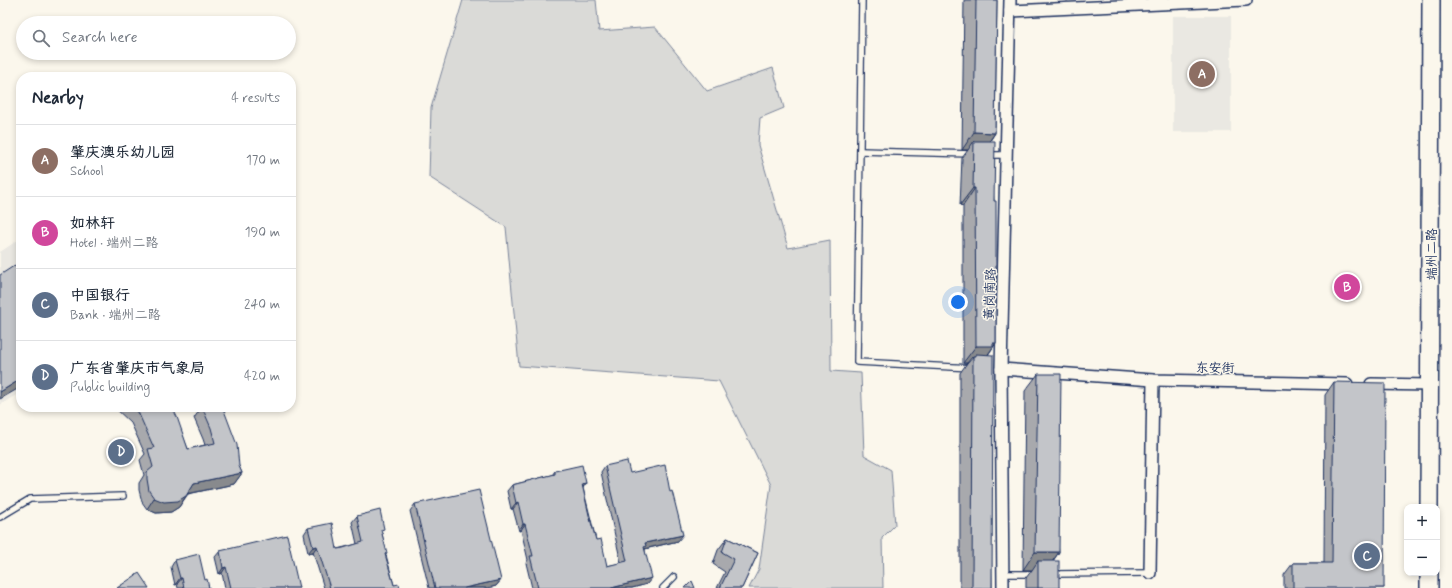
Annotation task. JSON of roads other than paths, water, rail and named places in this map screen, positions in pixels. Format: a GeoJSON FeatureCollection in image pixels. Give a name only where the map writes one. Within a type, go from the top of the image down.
{"type":"FeatureCollection","features":[{"type":"Feature","properties":{"kind":"main road","name":"端州二路"},"geometry":{"type":"LineString","coordinates":[[1429,504],[1432,0]]}},
{"type":"Feature","properties":{"kind":"main road"},"geometry":{"type":"LineString","coordinates":[[1429,576],[1429,588]]}},
{"type":"Feature","properties":{"kind":"street","name":"黄岗南路"},"geometry":{"type":"LineString","coordinates":[[1003,588],[996,369],[1006,155],[1010,0]]}},
{"type":"Feature","properties":{"kind":"street"},"geometry":{"type":"LineString","coordinates":[[1010,11],[1246,0]]}},
{"type":"Feature","properties":{"kind":"street","name":"东安街"},"geometry":{"type":"LineString","coordinates":[[996,369],[1153,380],[1430,385]]}},
{"type":"Feature","properties":{"kind":"street"},"geometry":{"type":"LineString","coordinates":[[1150,573],[1153,380]]}},
{"type":"Feature","properties":{"kind":"lane"},"geometry":{"type":"LineString","coordinates":[[862,0],[857,362],[977,368]]}},
{"type":"Feature","properties":{"kind":"lane"},"geometry":{"type":"LineString","coordinates":[[860,151],[976,154]]}},
{"type":"Feature","properties":{"kind":"lane"},"geometry":{"type":"LineString","coordinates":[[983,155],[1006,155]]}},
{"type":"Feature","properties":{"kind":"lane"},"geometry":{"type":"LineString","coordinates":[[0,517],[30,499],[123,496]]}},
{"type":"Feature","properties":{"kind":"lane"},"geometry":{"type":"LineString","coordinates":[[1050,574],[1150,573]]}},
{"type":"Feature","properties":{"kind":"lane"},"geometry":{"type":"LineString","coordinates":[[1003,574],[1042,574]]}},
{"type":"Feature","properties":{"kind":"lane"},"geometry":{"type":"LineString","coordinates":[[663,588],[674,577]]}},
{"type":"Feature","properties":{"kind":"place","name":"肇庆澳乐幼儿园"},"geometry":{"type":"Point","coordinates":[1202,74]}},
{"type":"Feature","properties":{"kind":"place","name":"如林轩"},"geometry":{"type":"Point","coordinates":[1347,287]}},
{"type":"Feature","properties":{"kind":"place","name":"广东省肇庆市气象局"},"geometry":{"type":"Point","coordinates":[121,452]}},
{"type":"Feature","properties":{"kind":"place","name":"中国银行"},"geometry":{"type":"Point","coordinates":[1367,556]}}]}
